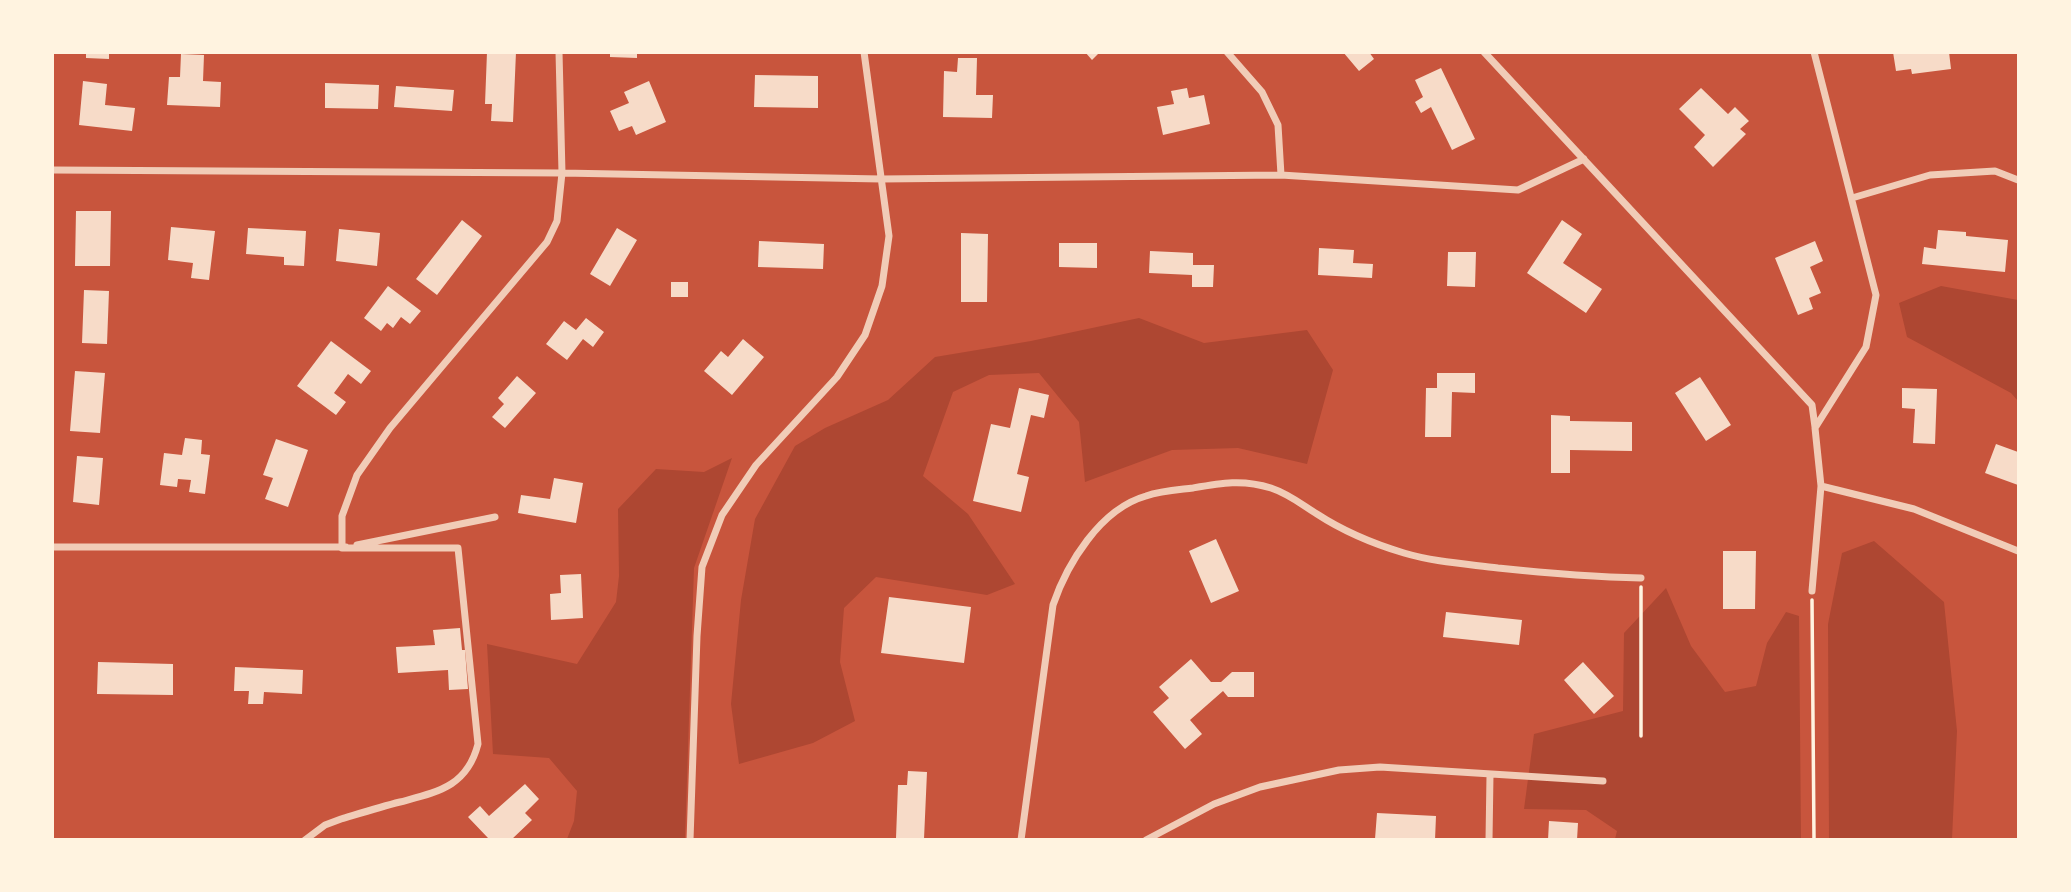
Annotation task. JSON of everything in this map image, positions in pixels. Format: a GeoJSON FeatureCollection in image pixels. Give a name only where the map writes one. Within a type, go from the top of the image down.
{"type":"FeatureCollection","features":[{"type":"Feature","properties":{"kind":"street"},"geometry":{"type":"LineString","coordinates":[[342,548],[342,516],[357,475],[390,428],[547,242],[557,221],[562,173],[559,52]]}},
{"type":"Feature","properties":{"kind":"street"},"geometry":{"type":"LineString","coordinates":[[690,839],[702,567],[722,515],[756,465],[837,377],[865,335],[882,286],[889,236],[864,52]]}},
{"type":"Feature","properties":{"kind":"street"},"geometry":{"type":"LineString","coordinates":[[1227,52],[1262,92],[1278,125],[1281,175]]}},
{"type":"Feature","properties":{"kind":"street"},"geometry":{"type":"LineString","coordinates":[[1484,52],[1812,405],[1821,486],[1812,591]]}},
{"type":"Feature","properties":{"kind":"street"},"geometry":{"type":"LineString","coordinates":[[1814,52],[1876,295],[1866,347],[1815,428]]}},
{"type":"Feature","properties":{"kind":"street"},"geometry":{"type":"LineString","coordinates":[[52,170],[562,173],[881,179],[1281,175],[1518,190],[1584,159]]}},
{"type":"Feature","properties":{"kind":"street"},"geometry":{"type":"LineString","coordinates":[[1852,198],[1930,175],[1995,171],[2018,180]]}},
{"type":"Feature","properties":{"kind":"street"},"geometry":{"type":"LineString","coordinates":[[1021,839],[1053,605],[1061,582],[1075,555],[1098,527],[1123,507],[1144,496],[1236,481],[1269,487],[1298,499],[1340,527],[1406,553],[1463,564],[1594,578],[1641,578]]}},
{"type":"Feature","properties":{"kind":"street"},"geometry":{"type":"LineString","coordinates":[[1821,486],[1914,509],[2018,551]]}},
{"type":"Feature","properties":{"kind":"street"},"geometry":{"type":"LineString","coordinates":[[342,548],[495,517]]}},
{"type":"Feature","properties":{"kind":"street"},"geometry":{"type":"LineString","coordinates":[[52,547],[457,548],[478,744],[468,768],[447,788],[341,819],[305,839]]}},
{"type":"Feature","properties":{"kind":"street"},"geometry":{"type":"LineString","coordinates":[[1146,839],[1214,804],[1260,787],[1339,771],[1380,767],[1603,781]]}},
{"type":"Feature","properties":{"kind":"street"},"geometry":{"type":"LineString","coordinates":[[1489,839],[1490,775]]}},
{"type":"Feature","properties":{"kind":"path"},"geometry":{"type":"LineString","coordinates":[[1641,578],[1642,736]]}},
{"type":"Feature","properties":{"kind":"path"},"geometry":{"type":"LineString","coordinates":[[1812,591],[1814,839]]}},
{"type":"Feature","properties":{"kind":"shaded area"},"geometry":{"type":"Polygon","coordinates":[[[1941,286],[2018,300],[2018,401],[2011,393],[1907,337],[1899,303],[1941,286]]]}},
{"type":"Feature","properties":{"kind":"shaded area"},"geometry":{"type":"Polygon","coordinates":[[[1139,318],[1204,343],[1307,330],[1333,370],[1307,464],[1238,448],[1172,450],[1085,482],[1079,422],[1039,373],[989,375],[953,392],[923,476],[968,514],[1015,584],[987,595],[876,577],[844,608],[840,662],[855,721],[813,743],[739,764],[731,704],[741,600],[755,519],[795,446],[825,428],[888,400],[935,357],[1031,341],[1139,318]]]}},
{"type":"Feature","properties":{"kind":"shaded area"},"geometry":{"type":"Polygon","coordinates":[[[732,458],[694,568],[685,839],[567,839],[574,821],[577,791],[549,758],[493,754],[487,644],[577,664],[616,602],[619,576],[618,509],[656,469],[704,472],[732,458]]]}},
{"type":"Feature","properties":{"kind":"shaded area"},"geometry":{"type":"Polygon","coordinates":[[[1874,541],[1944,602],[1957,731],[1952,839],[1829,839],[1828,624],[1842,553],[1874,541]]]}},
{"type":"Feature","properties":{"kind":"shaded area"},"geometry":{"type":"Polygon","coordinates":[[[1666,588],[1691,646],[1725,692],[1756,686],[1767,643],[1786,612],[1799,616],[1801,839],[1615,839],[1617,831],[1586,810],[1524,809],[1534,734],[1623,711],[1624,633],[1666,588]]]}},
{"type":"Feature","properties":{"kind":"building"},"geometry":{"type":"Polygon","coordinates":[[[86,52],[109,52],[109,59],[86,58],[86,52]]]}},
{"type":"Feature","properties":{"kind":"building"},"geometry":{"type":"Polygon","coordinates":[[[487,52],[516,52],[513,122],[491,121],[492,104],[485,104],[487,52]]]}},
{"type":"Feature","properties":{"kind":"building"},"geometry":{"type":"Polygon","coordinates":[[[610,52],[637,52],[637,58],[610,57],[610,52]]]}},
{"type":"Feature","properties":{"kind":"building"},"geometry":{"type":"Polygon","coordinates":[[[1085,52],[1100,52],[1092,60],[1085,52]]]}},
{"type":"Feature","properties":{"kind":"building"},"geometry":{"type":"Polygon","coordinates":[[[1343,52],[1369,52],[1374,59],[1359,71],[1343,52]]]}},
{"type":"Feature","properties":{"kind":"building"},"geometry":{"type":"Polygon","coordinates":[[[1893,52],[1949,52],[1951,69],[1912,74],[1911,69],[1896,71],[1893,52]]]}},
{"type":"Feature","properties":{"kind":"building"},"geometry":{"type":"Polygon","coordinates":[[[181,54],[204,55],[203,81],[221,82],[220,107],[167,105],[169,77],[180,77],[181,54]]]}},
{"type":"Feature","properties":{"kind":"building"},"geometry":{"type":"Polygon","coordinates":[[[958,58],[977,58],[976,95],[993,95],[992,118],[943,117],[944,71],[957,72],[958,58]]]}},
{"type":"Feature","properties":{"kind":"building"},"geometry":{"type":"Polygon","coordinates":[[[1441,68],[1475,139],[1452,150],[1431,107],[1421,113],[1415,102],[1423,97],[1415,80],[1441,68]]]}},
{"type":"Feature","properties":{"kind":"building"},"geometry":{"type":"Polygon","coordinates":[[[755,75],[818,76],[818,108],[754,107],[755,75]]]}},
{"type":"Feature","properties":{"kind":"building"},"geometry":{"type":"Polygon","coordinates":[[[83,81],[107,84],[105,105],[135,108],[132,131],[79,125],[83,81]]]}},
{"type":"Feature","properties":{"kind":"building"},"geometry":{"type":"Polygon","coordinates":[[[649,81],[666,122],[636,135],[632,126],[619,131],[610,111],[629,103],[624,92],[649,81]]]}},
{"type":"Feature","properties":{"kind":"building"},"geometry":{"type":"Polygon","coordinates":[[[325,83],[379,85],[378,109],[325,108],[325,83]]]}},
{"type":"Feature","properties":{"kind":"building"},"geometry":{"type":"Polygon","coordinates":[[[396,86],[454,90],[452,111],[394,107],[396,86]]]}},
{"type":"Feature","properties":{"kind":"building"},"geometry":{"type":"Polygon","coordinates":[[[1187,88],[1189,98],[1204,95],[1210,124],[1163,135],[1157,107],[1174,104],[1171,91],[1187,88]]]}},
{"type":"Feature","properties":{"kind":"building"},"geometry":{"type":"Polygon","coordinates":[[[1701,88],[1728,114],[1735,107],[1749,121],[1740,129],[1746,134],[1713,167],[1694,147],[1705,135],[1679,109],[1701,88]]]}},
{"type":"Feature","properties":{"kind":"building"},"geometry":{"type":"Polygon","coordinates":[[[76,211],[111,211],[110,266],[75,266],[76,211]]]}},
{"type":"Feature","properties":{"kind":"building"},"geometry":{"type":"Polygon","coordinates":[[[462,220],[482,236],[437,295],[416,279],[462,220]]]}},
{"type":"Feature","properties":{"kind":"building"},"geometry":{"type":"Polygon","coordinates":[[[1562,220],[1582,234],[1563,263],[1602,289],[1586,313],[1527,273],[1562,220]]]}},
{"type":"Feature","properties":{"kind":"building"},"geometry":{"type":"Polygon","coordinates":[[[171,227],[215,231],[209,280],[191,278],[193,263],[168,260],[171,227]]]}},
{"type":"Feature","properties":{"kind":"building"},"geometry":{"type":"Polygon","coordinates":[[[248,228],[306,231],[304,266],[284,265],[284,257],[246,254],[248,228]]]}},
{"type":"Feature","properties":{"kind":"building"},"geometry":{"type":"Polygon","coordinates":[[[617,228],[637,240],[610,286],[590,274],[617,228]]]}},
{"type":"Feature","properties":{"kind":"building"},"geometry":{"type":"Polygon","coordinates":[[[339,229],[380,233],[377,266],[336,261],[339,229]]]}},
{"type":"Feature","properties":{"kind":"building"},"geometry":{"type":"Polygon","coordinates":[[[1938,230],[2008,240],[2005,272],[1922,264],[1924,247],[1936,249],[1938,230]]]}},
{"type":"Feature","properties":{"kind":"building"},"geometry":{"type":"Polygon","coordinates":[[[961,233],[988,234],[987,302],[961,302],[961,233]]]}},
{"type":"Feature","properties":{"kind":"building"},"geometry":{"type":"Polygon","coordinates":[[[759,241],[824,244],[823,269],[758,267],[759,241]]]}},
{"type":"Feature","properties":{"kind":"building"},"geometry":{"type":"Polygon","coordinates":[[[1815,241],[1823,261],[1810,267],[1821,293],[1809,298],[1813,309],[1798,315],[1775,258],[1815,241]]]}},
{"type":"Feature","properties":{"kind":"building"},"geometry":{"type":"Polygon","coordinates":[[[1059,243],[1097,243],[1097,268],[1059,267],[1059,243]]]}},
{"type":"Feature","properties":{"kind":"building"},"geometry":{"type":"Polygon","coordinates":[[[1319,248],[1354,250],[1353,263],[1373,264],[1372,278],[1318,275],[1319,248]]]}},
{"type":"Feature","properties":{"kind":"building"},"geometry":{"type":"Polygon","coordinates":[[[1150,251],[1193,253],[1193,265],[1214,265],[1213,287],[1192,287],[1192,275],[1149,273],[1150,251]]]}},
{"type":"Feature","properties":{"kind":"building"},"geometry":{"type":"Polygon","coordinates":[[[1448,252],[1476,252],[1475,287],[1447,286],[1448,252]]]}},
{"type":"Feature","properties":{"kind":"building"},"geometry":{"type":"Polygon","coordinates":[[[671,282],[688,282],[688,297],[671,297],[671,282]]]}},
{"type":"Feature","properties":{"kind":"building"},"geometry":{"type":"Polygon","coordinates":[[[388,286],[421,311],[410,324],[401,317],[393,328],[387,323],[381,331],[364,318],[388,286]]]}},
{"type":"Feature","properties":{"kind":"building"},"geometry":{"type":"Polygon","coordinates":[[[84,290],[109,291],[107,344],[82,343],[84,290]]]}},
{"type":"Feature","properties":{"kind":"building"},"geometry":{"type":"Polygon","coordinates":[[[586,318],[604,332],[593,347],[583,339],[567,360],[546,344],[564,321],[576,330],[586,318]]]}},
{"type":"Feature","properties":{"kind":"building"},"geometry":{"type":"Polygon","coordinates":[[[743,339],[764,357],[732,395],[704,371],[721,351],[728,357],[743,339]]]}},
{"type":"Feature","properties":{"kind":"building"},"geometry":{"type":"Polygon","coordinates":[[[331,341],[371,371],[361,384],[348,374],[334,393],[346,402],[336,415],[297,386],[331,341]]]}},
{"type":"Feature","properties":{"kind":"building"},"geometry":{"type":"Polygon","coordinates":[[[75,371],[105,373],[100,433],[70,431],[75,371]]]}},
{"type":"Feature","properties":{"kind":"building"},"geometry":{"type":"Polygon","coordinates":[[[1437,373],[1475,373],[1475,393],[1452,392],[1451,437],[1425,437],[1426,388],[1437,388],[1437,373]]]}},
{"type":"Feature","properties":{"kind":"building"},"geometry":{"type":"Polygon","coordinates":[[[517,376],[536,393],[505,428],[492,417],[504,404],[498,398],[517,376]]]}},
{"type":"Feature","properties":{"kind":"building"},"geometry":{"type":"Polygon","coordinates":[[[1700,377],[1731,425],[1706,441],[1675,393],[1700,377]]]}},
{"type":"Feature","properties":{"kind":"building"},"geometry":{"type":"Polygon","coordinates":[[[1019,388],[1049,395],[1044,418],[1031,415],[1017,474],[1029,477],[1021,512],[973,501],[991,424],[1010,428],[1019,388]]]}},
{"type":"Feature","properties":{"kind":"building"},"geometry":{"type":"Polygon","coordinates":[[[1902,388],[1937,389],[1935,444],[1913,443],[1915,409],[1902,408],[1902,388]]]}},
{"type":"Feature","properties":{"kind":"building"},"geometry":{"type":"Polygon","coordinates":[[[1551,415],[1570,416],[1570,421],[1632,422],[1632,451],[1570,450],[1570,473],[1551,473],[1551,415]]]}},
{"type":"Feature","properties":{"kind":"building"},"geometry":{"type":"Polygon","coordinates":[[[185,438],[202,440],[201,454],[210,455],[205,494],[189,492],[191,480],[178,479],[177,487],[160,485],[164,453],[182,455],[185,438]]]}},
{"type":"Feature","properties":{"kind":"building"},"geometry":{"type":"Polygon","coordinates":[[[276,439],[308,450],[288,507],[265,499],[273,478],[263,475],[276,439]]]}},
{"type":"Feature","properties":{"kind":"building"},"geometry":{"type":"Polygon","coordinates":[[[1996,444],[2018,452],[2018,485],[1985,473],[1996,444]]]}},
{"type":"Feature","properties":{"kind":"building"},"geometry":{"type":"Polygon","coordinates":[[[77,456],[103,458],[99,505],[73,502],[77,456]]]}},
{"type":"Feature","properties":{"kind":"building"},"geometry":{"type":"Polygon","coordinates":[[[554,478],[583,483],[576,523],[518,513],[521,495],[550,499],[554,478]]]}},
{"type":"Feature","properties":{"kind":"building"},"geometry":{"type":"Polygon","coordinates":[[[1216,539],[1239,591],[1211,603],[1189,551],[1216,539]]]}},
{"type":"Feature","properties":{"kind":"building"},"geometry":{"type":"Polygon","coordinates":[[[1723,551],[1756,551],[1755,609],[1723,609],[1723,551]]]}},
{"type":"Feature","properties":{"kind":"building"},"geometry":{"type":"Polygon","coordinates":[[[581,574],[583,618],[551,620],[550,594],[561,593],[560,575],[581,574]]]}},
{"type":"Feature","properties":{"kind":"building"},"geometry":{"type":"Polygon","coordinates":[[[889,597],[971,607],[964,663],[881,653],[889,597]]]}},
{"type":"Feature","properties":{"kind":"building"},"geometry":{"type":"Polygon","coordinates":[[[1446,612],[1522,620],[1519,645],[1443,637],[1446,612]]]}},
{"type":"Feature","properties":{"kind":"building"},"geometry":{"type":"Polygon","coordinates":[[[460,628],[468,689],[449,690],[448,670],[398,673],[396,647],[435,645],[433,630],[460,628]]]}},
{"type":"Feature","properties":{"kind":"building"},"geometry":{"type":"Polygon","coordinates":[[[1191,659],[1211,682],[1221,682],[1232,672],[1254,672],[1254,697],[1228,697],[1223,691],[1190,720],[1202,734],[1185,749],[1153,712],[1169,698],[1159,687],[1191,659]]]}},
{"type":"Feature","properties":{"kind":"building"},"geometry":{"type":"Polygon","coordinates":[[[98,662],[173,664],[173,695],[97,694],[98,662]]]}},
{"type":"Feature","properties":{"kind":"building"},"geometry":{"type":"Polygon","coordinates":[[[1583,662],[1614,696],[1594,714],[1564,680],[1583,662]]]}},
{"type":"Feature","properties":{"kind":"building"},"geometry":{"type":"Polygon","coordinates":[[[235,667],[303,670],[302,694],[264,692],[263,704],[248,704],[249,691],[234,691],[235,667]]]}},
{"type":"Feature","properties":{"kind":"building"},"geometry":{"type":"Polygon","coordinates":[[[908,771],[927,772],[924,839],[896,838],[898,785],[907,785],[908,771]]]}},
{"type":"Feature","properties":{"kind":"building"},"geometry":{"type":"Polygon","coordinates":[[[525,784],[539,799],[525,813],[532,820],[511,840],[486,840],[488,838],[468,817],[480,806],[489,816],[525,784]]]}},
{"type":"Feature","properties":{"kind":"building"},"geometry":{"type":"Polygon","coordinates":[[[1377,813],[1436,816],[1435,840],[1375,839],[1377,813]]]}},
{"type":"Feature","properties":{"kind":"building"},"geometry":{"type":"Polygon","coordinates":[[[1549,821],[1578,823],[1577,840],[1548,840],[1549,821]]]}}]}
